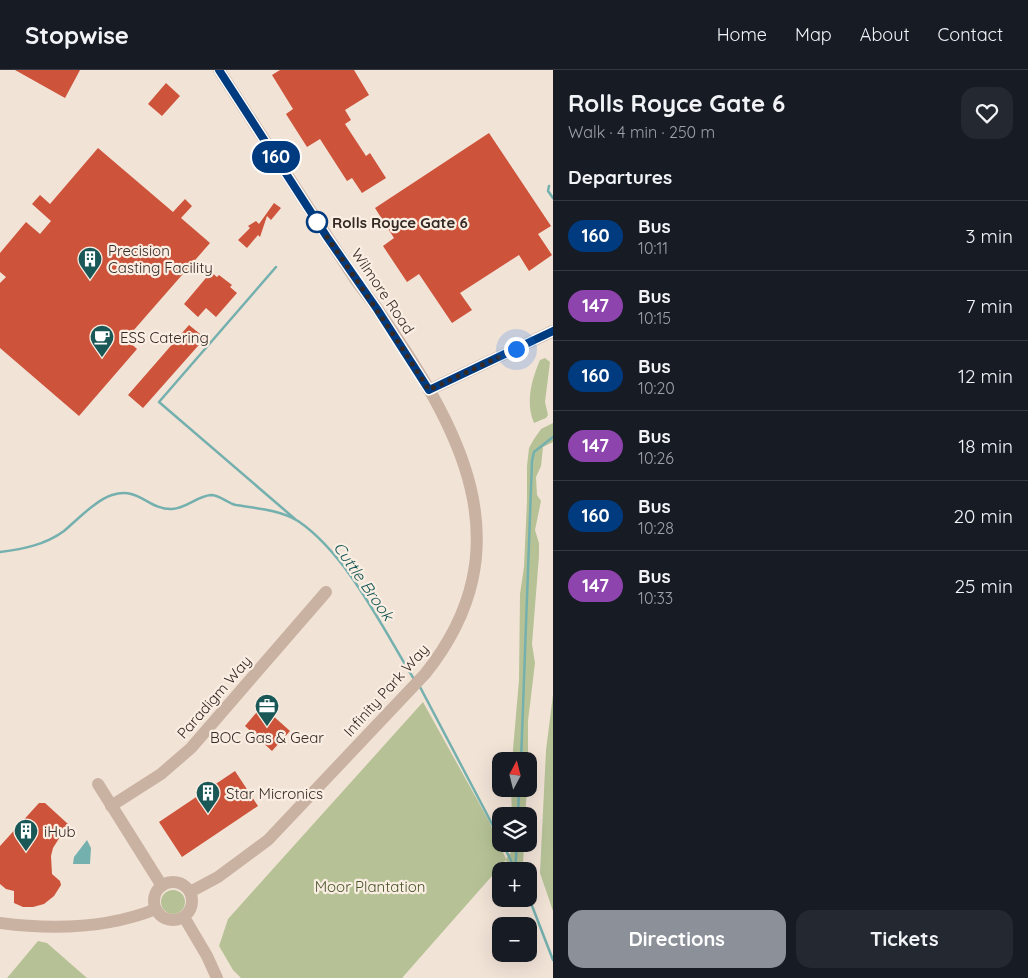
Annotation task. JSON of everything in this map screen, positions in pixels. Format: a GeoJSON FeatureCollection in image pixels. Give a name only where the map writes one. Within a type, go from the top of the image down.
{"type":"FeatureCollection","features":[{"type":"Feature","properties":{"kind":"street","name":"Wilmore Road"},"geometry":{"type":"LineString","coordinates":[[219,70],[429,390]]}},
{"type":"Feature","properties":{"kind":"street"},"geometry":{"type":"LineString","coordinates":[[429,390],[553,331]]}},
{"type":"Feature","properties":{"kind":"street","name":"Infinity Park Way"},"geometry":{"type":"LineString","coordinates":[[190,892],[218,877],[268,840],[425,674],[442,653],[460,620],[470,592],[477,545],[475,506],[468,475],[452,436],[429,390]]}},
{"type":"Feature","properties":{"kind":"street","name":"Paradigm Way"},"geometry":{"type":"LineString","coordinates":[[111,806],[161,774],[191,748],[326,592]]}},
{"type":"Feature","properties":{"kind":"street"},"geometry":{"type":"LineString","coordinates":[[98,784],[162,886]]}},
{"type":"Feature","properties":{"kind":"street"},"geometry":{"type":"LineString","coordinates":[[174,883],[186,887],[190,892],[192,906],[184,917],[178,920],[165,918],[156,909],[155,896],[162,886],[174,883]]}},
{"type":"Feature","properties":{"kind":"street"},"geometry":{"type":"LineString","coordinates":[[0,923],[62,928],[88,926],[117,921],[156,909]]}},
{"type":"Feature","properties":{"kind":"street"},"geometry":{"type":"LineString","coordinates":[[184,917],[198,938],[218,978]]}},
{"type":"Feature","properties":{"kind":"green space"},"geometry":{"type":"Polygon","coordinates":[[[545,358],[550,362],[545,402],[548,415],[546,418],[534,423],[530,407],[531,391],[534,375],[540,360],[545,358]]]}},
{"type":"Feature","properties":{"kind":"green space"},"geometry":{"type":"Polygon","coordinates":[[[553,423],[553,442],[543,447],[541,466],[536,477],[537,495],[541,501],[535,530],[539,543],[539,556],[532,644],[535,663],[528,721],[528,752],[513,752],[519,680],[520,594],[524,567],[527,466],[529,448],[541,429],[553,423]]]}},
{"type":"Feature","properties":{"kind":"green space"},"geometry":{"type":"Polygon","coordinates":[[[553,695],[553,911],[540,873],[546,750],[553,695]]]}},
{"type":"Feature","properties":{"kind":"green space","name":"Moor Plantation"},"geometry":{"type":"Polygon","coordinates":[[[423,702],[489,821],[492,828],[492,852],[503,852],[506,859],[511,852],[524,852],[523,862],[507,862],[506,860],[504,862],[492,862],[492,876],[402,978],[241,978],[233,970],[219,946],[228,919],[423,702]]]}},
{"type":"Feature","properties":{"kind":"green space"},"geometry":{"type":"Polygon","coordinates":[[[511,798],[526,798],[526,807],[512,807],[511,798]]]}},
{"type":"Feature","properties":{"kind":"green space"},"geometry":{"type":"Polygon","coordinates":[[[173,890],[182,893],[185,902],[182,911],[173,914],[164,911],[161,902],[164,893],[173,890]]]}},
{"type":"Feature","properties":{"kind":"green space"},"geometry":{"type":"Polygon","coordinates":[[[38,941],[47,943],[87,978],[7,978],[38,941]]]}},
{"type":"Feature","properties":{"kind":"water"},"geometry":{"type":"Polygon","coordinates":[[[87,840],[91,848],[90,864],[73,864],[74,857],[87,840]]]}},
{"type":"Feature","properties":{"kind":"building"},"geometry":{"type":"Polygon","coordinates":[[[15,70],[80,70],[65,98],[15,70]]]}},
{"type":"Feature","properties":{"kind":"building"},"geometry":{"type":"Polygon","coordinates":[[[280,70],[354,70],[369,95],[345,110],[351,120],[345,124],[366,156],[370,153],[386,178],[362,193],[352,178],[347,181],[320,139],[307,147],[286,114],[293,109],[272,75],[280,70]]]}},
{"type":"Feature","properties":{"kind":"building"},"geometry":{"type":"Polygon","coordinates":[[[166,83],[180,96],[162,116],[148,104],[166,83]]]}},
{"type":"Feature","properties":{"kind":"building"},"geometry":{"type":"Polygon","coordinates":[[[489,133],[551,226],[538,234],[552,255],[529,271],[519,255],[460,293],[472,310],[452,323],[419,274],[407,282],[383,246],[394,238],[375,208],[489,133]]]}},
{"type":"Feature","properties":{"kind":"building","name":"Precision Casting Facility"},"geometry":{"type":"Polygon","coordinates":[[[98,148],[173,212],[185,199],[192,206],[181,218],[210,243],[126,339],[137,349],[79,416],[0,348],[0,283],[6,277],[0,272],[0,253],[26,222],[40,234],[51,221],[32,204],[40,195],[50,204],[98,148]]]}},
{"type":"Feature","properties":{"kind":"building"},"geometry":{"type":"Polygon","coordinates":[[[274,203],[281,208],[271,220],[267,216],[260,237],[258,235],[247,248],[238,240],[250,228],[248,226],[256,221],[259,224],[274,203]]]}},
{"type":"Feature","properties":{"kind":"building"},"geometry":{"type":"Polygon","coordinates":[[[211,272],[217,277],[219,275],[232,285],[230,287],[237,293],[216,317],[206,308],[198,317],[184,304],[211,272]]]}},
{"type":"Feature","properties":{"kind":"building"},"geometry":{"type":"Polygon","coordinates":[[[189,325],[205,338],[143,408],[128,395],[189,325]]]}},
{"type":"Feature","properties":{"kind":"building"},"geometry":{"type":"Polygon","coordinates":[[[262,706],[290,731],[272,751],[245,726],[262,706]]]}},
{"type":"Feature","properties":{"kind":"building","name":"Star Micronics"},"geometry":{"type":"Polygon","coordinates":[[[235,771],[258,806],[182,857],[159,822],[235,771]]]}},
{"type":"Feature","properties":{"kind":"building","name":"iHub"},"geometry":{"type":"Polygon","coordinates":[[[39,803],[45,803],[68,824],[53,848],[51,856],[52,874],[60,881],[61,885],[54,896],[44,904],[23,907],[14,903],[14,891],[6,889],[0,884],[0,846],[39,803]]]}},
{"type":"Feature","properties":{"kind":"waterway"},"geometry":{"type":"LineString","coordinates":[[549,186],[548,191],[553,198]]}},
{"type":"Feature","properties":{"kind":"waterway"},"geometry":{"type":"LineString","coordinates":[[276,267],[159,402],[295,519]]}},
{"type":"Feature","properties":{"kind":"waterway"},"geometry":{"type":"LineString","coordinates":[[521,752],[532,461],[534,452],[553,437]]}},
{"type":"Feature","properties":{"kind":"waterway","name":"Cuttle Brook"},"geometry":{"type":"LineString","coordinates":[[0,552],[25,548],[49,540],[64,531],[100,501],[121,493],[137,496],[156,506],[172,509],[182,507],[201,497],[214,495],[236,505],[284,514],[298,521],[316,535],[348,572],[377,616],[414,679]]}},
{"type":"Feature","properties":{"kind":"waterway","name":"Cuttle Brook"},"geometry":{"type":"LineString","coordinates":[[419,685],[492,824]]}},
{"type":"Feature","properties":{"kind":"waterway"},"geometry":{"type":"LineString","coordinates":[[518,807],[519,798]]}},
{"type":"Feature","properties":{"kind":"waterway","name":"Cuttle Brook"},"geometry":{"type":"LineString","coordinates":[[507,852],[512,862]]}},
{"type":"Feature","properties":{"kind":"waterway"},"geometry":{"type":"LineString","coordinates":[[516,852],[516,862]]}},
{"type":"Feature","properties":{"kind":"waterway","name":"Cuttle Brook"},"geometry":{"type":"LineString","coordinates":[[532,907],[553,960]]}},
{"type":"Feature","properties":{"kind":"bus line","name":"160"},"geometry":{"type":"LineString","coordinates":[[219,70],[429,390],[553,331]]}},
{"type":"Feature","properties":{"kind":"place","name":"Rolls Royce Gate 6"},"geometry":{"type":"Point","coordinates":[317,222]}},
{"type":"Feature","properties":{"kind":"place","name":"Precision Casting Facility"},"geometry":{"type":"Point","coordinates":[90,280]}},
{"type":"Feature","properties":{"kind":"place","name":"ESS Catering"},"geometry":{"type":"Point","coordinates":[102,358]}},
{"type":"Feature","properties":{"kind":"place","name":"BOC Gas & Gear"},"geometry":{"type":"Point","coordinates":[267,727]}},
{"type":"Feature","properties":{"kind":"place","name":"Star Micronics"},"geometry":{"type":"Point","coordinates":[208,814]}},
{"type":"Feature","properties":{"kind":"place","name":"iHub"},"geometry":{"type":"Point","coordinates":[26,852]}},
{"type":"Feature","properties":{"kind":"route"},"geometry":{"type":"LineString","coordinates":[[317,222],[377,309],[429,390],[516,349]]}}]}
